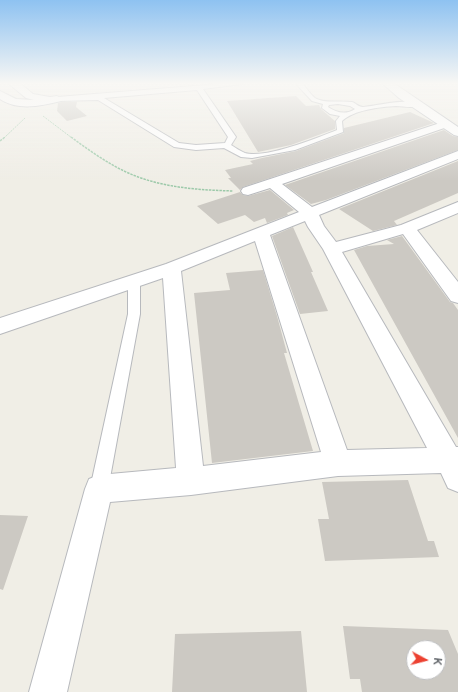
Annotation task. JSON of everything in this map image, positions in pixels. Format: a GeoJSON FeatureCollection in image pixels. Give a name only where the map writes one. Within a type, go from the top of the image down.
{"type":"FeatureCollection","features":[{"type":"Feature","properties":{"kind":"street"},"geometry":{"type":"LineString","coordinates":[[248,191],[450,118],[458,132]]}},
{"type":"Feature","properties":{"kind":"street"},"geometry":{"type":"LineString","coordinates":[[0,326],[134,282],[261,233],[335,201],[449,162]]}},
{"type":"Feature","properties":{"kind":"street"},"geometry":{"type":"LineString","coordinates":[[272,182],[310,213],[316,227],[332,249],[455,466]]}},
{"type":"Feature","properties":{"kind":"street"},"geometry":{"type":"LineString","coordinates":[[332,249],[407,228],[458,207]]}},
{"type":"Feature","properties":{"kind":"street"},"geometry":{"type":"LineString","coordinates":[[407,228],[458,296]]}},
{"type":"Feature","properties":{"kind":"street"},"geometry":{"type":"LineString","coordinates":[[261,233],[338,463]]}},
{"type":"Feature","properties":{"kind":"street"},"geometry":{"type":"LineString","coordinates":[[172,268],[191,481]]}},
{"type":"Feature","properties":{"kind":"street"},"geometry":{"type":"LineString","coordinates":[[48,692],[99,488],[191,481],[338,463],[455,466]]}},
{"type":"Feature","properties":{"kind":"lane"},"geometry":{"type":"LineString","coordinates":[[131,116],[177,144],[188,148],[208,148],[228,145],[232,137],[218,116]]}},
{"type":"Feature","properties":{"kind":"lane"},"geometry":{"type":"LineString","coordinates":[[225,145],[244,155],[261,156],[319,140],[341,131],[340,121],[344,116]]}},
{"type":"Feature","properties":{"kind":"lane"},"geometry":{"type":"LineString","coordinates":[[99,488],[134,314],[134,282]]}},
{"type":"Feature","properties":{"kind":"path"},"geometry":{"type":"LineString","coordinates":[[0,141],[27,116]]}},
{"type":"Feature","properties":{"kind":"path"},"geometry":{"type":"LineString","coordinates":[[42,116],[87,148],[133,175],[162,184],[206,190],[248,191]]}},
{"type":"Feature","properties":{"kind":"building"},"geometry":{"type":"Polygon","coordinates":[[[62,116],[86,116],[67,121],[62,116]]]}},
{"type":"Feature","properties":{"kind":"building"},"geometry":{"type":"Polygon","coordinates":[[[236,116],[330,116],[335,121],[335,129],[291,145],[258,152],[236,116]]]}},
{"type":"Feature","properties":{"kind":"building"},"geometry":{"type":"Polygon","coordinates":[[[392,116],[419,116],[434,123],[243,187],[240,190],[228,178],[231,178],[225,170],[253,164],[250,161],[296,151],[344,133],[344,128],[392,116]]]}},
{"type":"Feature","properties":{"kind":"building"},"geometry":{"type":"Polygon","coordinates":[[[444,130],[453,136],[458,137],[458,150],[326,200],[311,204],[285,185],[444,130]]]}},
{"type":"Feature","properties":{"kind":"building"},"geometry":{"type":"Polygon","coordinates":[[[458,161],[458,193],[394,221],[397,225],[373,231],[339,209],[458,161]]]}},
{"type":"Feature","properties":{"kind":"building"},"geometry":{"type":"Polygon","coordinates":[[[270,190],[294,210],[287,213],[288,215],[267,223],[265,218],[254,222],[245,215],[218,224],[197,206],[240,192],[243,195],[248,196],[270,190]]]}},
{"type":"Feature","properties":{"kind":"building"},"geometry":{"type":"Polygon","coordinates":[[[293,227],[328,311],[300,314],[272,236],[293,227]]]}},
{"type":"Feature","properties":{"kind":"building"},"geometry":{"type":"Polygon","coordinates":[[[402,236],[450,302],[453,303],[458,310],[458,438],[354,250],[367,246],[394,244],[387,240],[402,236]]]}},
{"type":"Feature","properties":{"kind":"building"},"geometry":{"type":"Polygon","coordinates":[[[263,270],[287,353],[284,353],[313,451],[212,463],[194,293],[230,290],[226,273],[263,270]]]}},
{"type":"Feature","properties":{"kind":"building"},"geometry":{"type":"Polygon","coordinates":[[[408,480],[428,541],[434,541],[439,557],[325,561],[318,519],[329,519],[322,482],[408,480]]]}},
{"type":"Feature","properties":{"kind":"building"},"geometry":{"type":"Polygon","coordinates":[[[0,515],[28,516],[3,590],[0,589],[0,515]]]}},
{"type":"Feature","properties":{"kind":"building"},"geometry":{"type":"Polygon","coordinates":[[[343,626],[448,630],[458,654],[458,692],[362,692],[360,679],[350,679],[343,626]]]}},
{"type":"Feature","properties":{"kind":"building"},"geometry":{"type":"Polygon","coordinates":[[[301,631],[307,692],[172,692],[175,634],[301,631]]]}}]}
